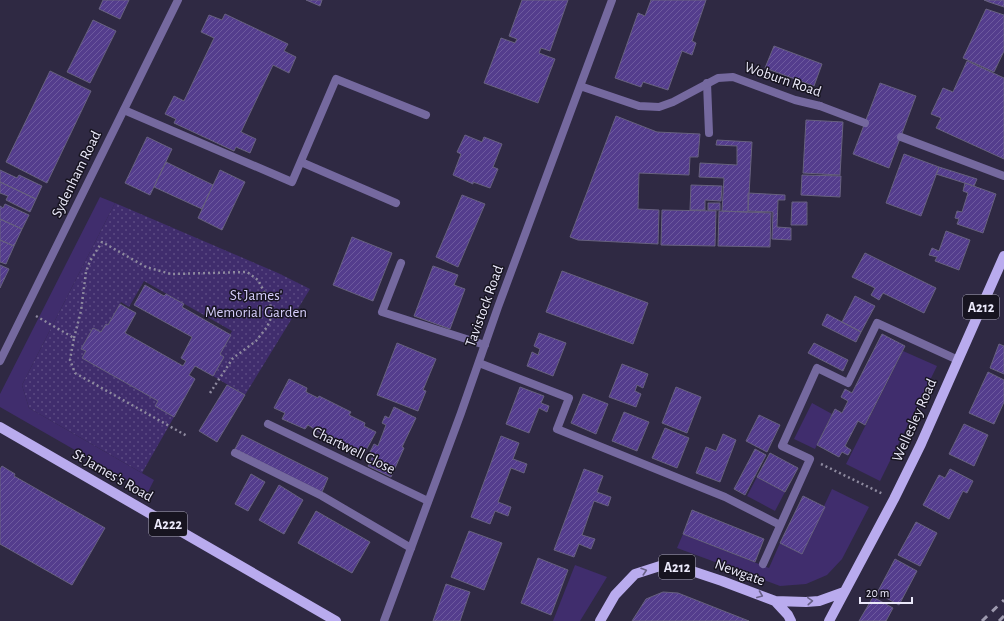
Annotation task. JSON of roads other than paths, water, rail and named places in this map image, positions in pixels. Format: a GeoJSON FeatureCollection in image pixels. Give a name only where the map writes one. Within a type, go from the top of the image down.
{"type":"FeatureCollection","features":[{"type":"Feature","properties":{"kind":"main road","name":"Wellesley Road"},"geometry":{"type":"LineString","coordinates":[[829,621],[894,500],[921,444],[1004,256]]}},
{"type":"Feature","properties":{"kind":"main road","name":"St James's Road"},"geometry":{"type":"LineString","coordinates":[[0,427],[336,621]]}},
{"type":"Feature","properties":{"kind":"main road","name":"Newgate"},"geometry":{"type":"LineString","coordinates":[[600,621],[615,595],[635,574],[660,566],[680,567],[775,601]]}},
{"type":"Feature","properties":{"kind":"main road","name":"A212"},"geometry":{"type":"LineString","coordinates":[[775,601],[819,601],[844,592]]}},
{"type":"Feature","properties":{"kind":"main road","name":"A212"},"geometry":{"type":"LineString","coordinates":[[775,601],[788,615],[791,621]]}},
{"type":"Feature","properties":{"kind":"street","name":"Sydenham Road"},"geometry":{"type":"LineString","coordinates":[[0,361],[178,0]]}},
{"type":"Feature","properties":{"kind":"street","name":"Tavistock Road"},"geometry":{"type":"LineString","coordinates":[[384,621],[612,0]]}},
{"type":"Feature","properties":{"kind":"street","name":"Woburn Road"},"geometry":{"type":"LineString","coordinates":[[580,86],[624,102],[652,108],[665,106],[721,77],[733,77],[796,100],[820,106],[865,123]]}},
{"type":"Feature","properties":{"kind":"street"},"geometry":{"type":"LineString","coordinates":[[124,110],[292,182],[336,79],[426,115]]}},
{"type":"Feature","properties":{"kind":"street"},"geometry":{"type":"LineString","coordinates":[[708,83],[709,133]]}},
{"type":"Feature","properties":{"kind":"street"},"geometry":{"type":"LineString","coordinates":[[901,137],[1004,176]]}},
{"type":"Feature","properties":{"kind":"street"},"geometry":{"type":"LineString","coordinates":[[301,162],[396,203]]}},
{"type":"Feature","properties":{"kind":"street"},"geometry":{"type":"LineString","coordinates":[[401,263],[382,312],[485,345]]}},
{"type":"Feature","properties":{"kind":"street"},"geometry":{"type":"LineString","coordinates":[[763,564],[810,459],[782,446],[817,368],[848,383],[877,323],[958,360]]}},
{"type":"Feature","properties":{"kind":"street"},"geometry":{"type":"LineString","coordinates":[[479,363],[569,398],[557,429],[725,497],[780,524]]}},
{"type":"Feature","properties":{"kind":"street","name":"Chartwell Close"},"geometry":{"type":"LineString","coordinates":[[268,424],[428,501]]}},
{"type":"Feature","properties":{"kind":"street"},"geometry":{"type":"LineString","coordinates":[[235,453],[322,496],[411,548]]}},
{"type":"Feature","properties":{"kind":"railway"},"geometry":{"type":"LineString","coordinates":[[982,621],[1004,600]]}},
{"type":"Feature","properties":{"kind":"railway"},"geometry":{"type":"LineString","coordinates":[[999,621],[1004,616]]}},
{"type":"Feature","properties":{"kind":"park label","name":"St James' Memorial Garden"},"geometry":{"type":"Point","coordinates":[256,304]}}]}
